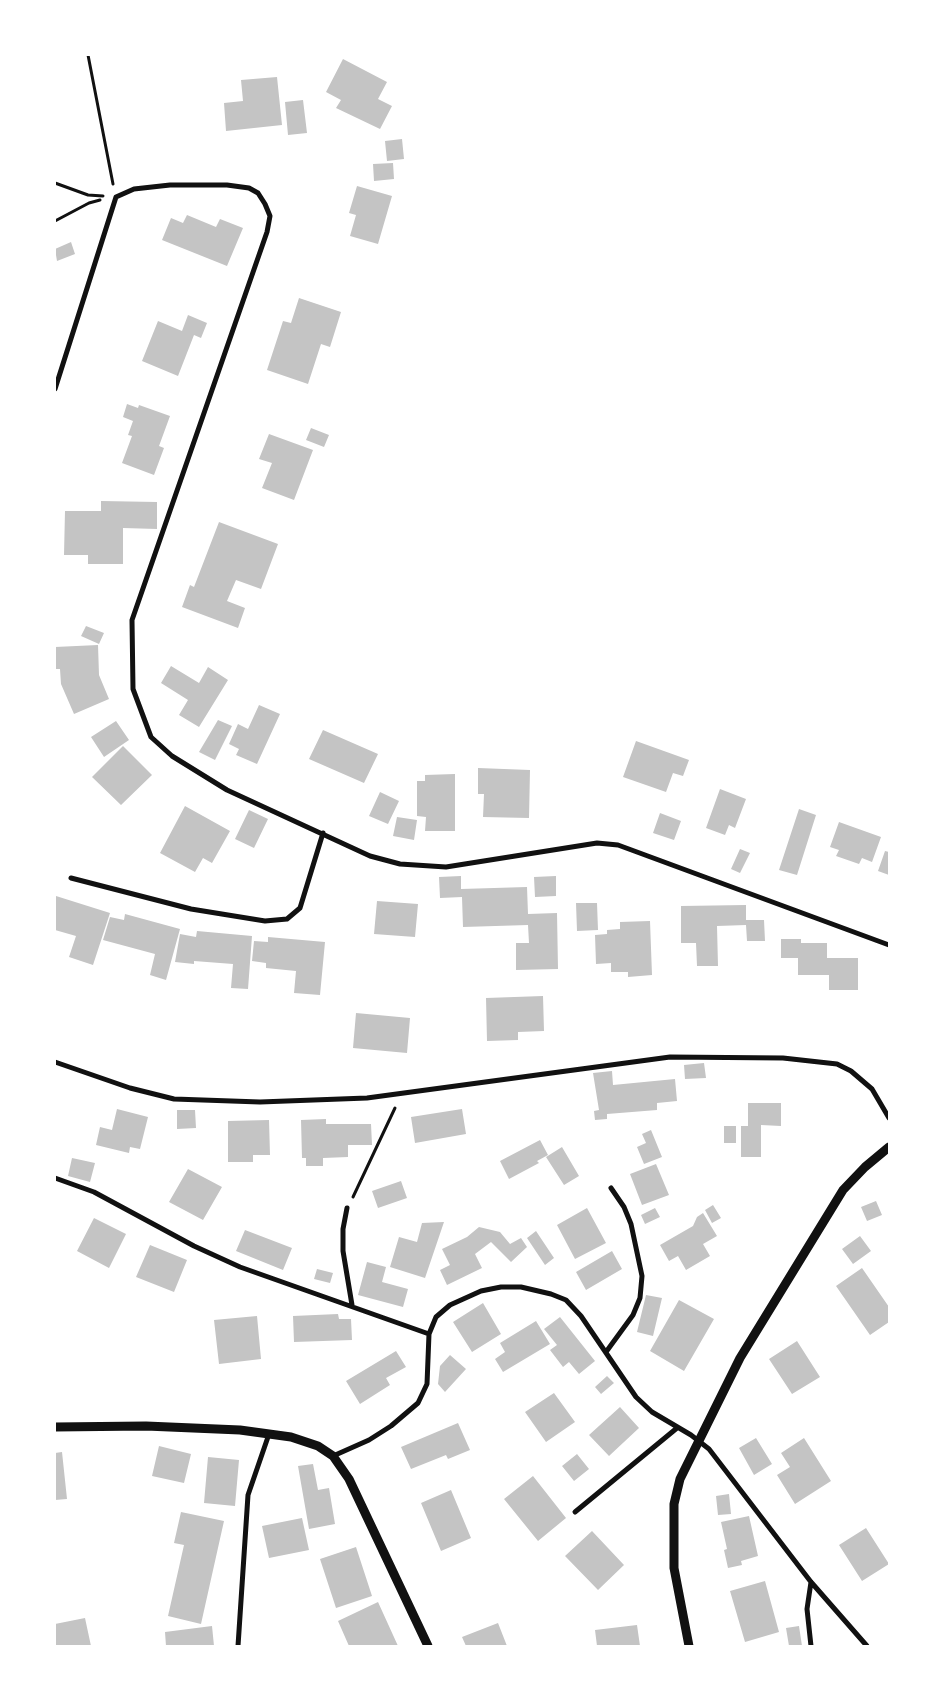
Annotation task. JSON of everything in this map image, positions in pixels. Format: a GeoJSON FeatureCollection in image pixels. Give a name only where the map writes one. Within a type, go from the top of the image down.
{"type":"FeatureCollection","features":[{"type":"Feature","properties":{"kind":"street"},"geometry":{"type":"LineString","coordinates":[[55,389],[116,197],[134,188],[170,185],[227,185],[249,188],[258,193],[270,216],[268,232],[132,620],[133,689],[151,736],[172,756],[228,790],[370,856],[425,867],[468,865],[597,843],[618,845],[889,945]]}},
{"type":"Feature","properties":{"kind":"street"},"geometry":{"type":"LineString","coordinates":[[71,878],[191,909],[265,921],[282,920],[287,919],[300,908],[322,833]]}},
{"type":"Feature","properties":{"kind":"street"},"geometry":{"type":"LineString","coordinates":[[55,1062],[130,1088],[174,1099],[260,1102],[367,1098],[670,1057],[783,1058],[837,1064],[851,1071],[872,1089],[889,1118]]}},
{"type":"Feature","properties":{"kind":"street"},"geometry":{"type":"LineString","coordinates":[[689,1646],[674,1568],[674,1504],[680,1478],[740,1358],[843,1190],[864,1167],[888,1149]]}},
{"type":"Feature","properties":{"kind":"street"},"geometry":{"type":"LineString","coordinates":[[55,1178],[94,1192],[194,1246],[240,1266],[429,1334]]}},
{"type":"Feature","properties":{"kind":"street"},"geometry":{"type":"LineString","coordinates":[[606,1352],[633,1315],[640,1298],[642,1276],[631,1224],[624,1208],[611,1188]]}},
{"type":"Feature","properties":{"kind":"street"},"geometry":{"type":"LineString","coordinates":[[347,1208],[343,1229],[343,1251],[352,1305]]}},
{"type":"Feature","properties":{"kind":"street"},"geometry":{"type":"LineString","coordinates":[[333,1456],[369,1440],[398,1421],[418,1404],[427,1384],[429,1334],[436,1316],[450,1305],[481,1291],[521,1287],[566,1300],[581,1316],[636,1397],[652,1412],[698,1440],[709,1449],[811,1582],[867,1646]]}},
{"type":"Feature","properties":{"kind":"street"},"geometry":{"type":"LineString","coordinates":[[55,1427],[202,1428],[269,1434],[307,1442],[333,1456],[349,1479],[367,1514],[428,1646]]}},
{"type":"Feature","properties":{"kind":"street"},"geometry":{"type":"LineString","coordinates":[[575,1512],[677,1428]]}},
{"type":"Feature","properties":{"kind":"street"},"geometry":{"type":"LineString","coordinates":[[238,1646],[248,1495],[269,1434]]}},
{"type":"Feature","properties":{"kind":"street"},"geometry":{"type":"LineString","coordinates":[[811,1582],[807,1609],[812,1646]]}},
{"type":"Feature","properties":{"kind":"path"},"geometry":{"type":"LineString","coordinates":[[88,55],[116,197]]}},
{"type":"Feature","properties":{"kind":"path"},"geometry":{"type":"LineString","coordinates":[[55,184],[88,195],[116,197]]}},
{"type":"Feature","properties":{"kind":"path"},"geometry":{"type":"LineString","coordinates":[[55,220],[89,203],[116,197]]}},
{"type":"Feature","properties":{"kind":"path"},"geometry":{"type":"LineString","coordinates":[[347,1208],[403,1092]]}},
{"type":"Feature","properties":{"kind":"building"},"geometry":{"type":"Polygon","coordinates":[[[343,59],[387,82],[378,99],[392,106],[380,129],[336,108],[341,100],[326,92],[343,59]]]}},
{"type":"Feature","properties":{"kind":"building"},"geometry":{"type":"Polygon","coordinates":[[[277,77],[282,125],[226,131],[224,103],[243,101],[241,80],[277,77]]]}},
{"type":"Feature","properties":{"kind":"building"},"geometry":{"type":"Polygon","coordinates":[[[303,100],[307,133],[288,135],[285,102],[303,100]]]}},
{"type":"Feature","properties":{"kind":"building"},"geometry":{"type":"Polygon","coordinates":[[[402,139],[404,159],[387,161],[385,141],[402,139]]]}},
{"type":"Feature","properties":{"kind":"building"},"geometry":{"type":"Polygon","coordinates":[[[393,163],[394,179],[374,181],[373,164],[393,163]]]}},
{"type":"Feature","properties":{"kind":"building"},"geometry":{"type":"Polygon","coordinates":[[[357,186],[392,196],[378,244],[350,236],[356,215],[349,213],[357,186]]]}},
{"type":"Feature","properties":{"kind":"building"},"geometry":{"type":"Polygon","coordinates":[[[187,215],[216,227],[220,219],[243,228],[227,266],[162,240],[171,218],[183,223],[187,215]]]}},
{"type":"Feature","properties":{"kind":"building"},"geometry":{"type":"Polygon","coordinates":[[[71,242],[75,254],[57,261],[55,249],[71,242]]]}},
{"type":"Feature","properties":{"kind":"building"},"geometry":{"type":"Polygon","coordinates":[[[299,298],[341,312],[330,347],[321,344],[308,384],[267,370],[283,321],[291,323],[299,298]]]}},
{"type":"Feature","properties":{"kind":"building"},"geometry":{"type":"Polygon","coordinates":[[[188,315],[207,323],[201,338],[194,335],[178,376],[142,361],[158,321],[182,331],[188,315]]]}},
{"type":"Feature","properties":{"kind":"building"},"geometry":{"type":"Polygon","coordinates":[[[127,404],[138,408],[139,405],[170,416],[159,446],[164,448],[154,475],[122,463],[132,436],[128,435],[133,421],[123,417],[127,404]]]}},
{"type":"Feature","properties":{"kind":"building"},"geometry":{"type":"Polygon","coordinates":[[[311,428],[329,435],[324,447],[306,440],[311,428]]]}},
{"type":"Feature","properties":{"kind":"building"},"geometry":{"type":"Polygon","coordinates":[[[269,434],[313,450],[294,500],[262,488],[272,463],[259,459],[269,434]]]}},
{"type":"Feature","properties":{"kind":"building"},"geometry":{"type":"Polygon","coordinates":[[[101,501],[157,502],[157,529],[123,528],[123,564],[88,564],[88,555],[64,555],[65,511],[101,511],[101,501]]]}},
{"type":"Feature","properties":{"kind":"building"},"geometry":{"type":"Polygon","coordinates":[[[219,522],[278,544],[261,589],[236,580],[227,601],[245,608],[238,628],[182,607],[190,585],[194,587],[219,522]]]}},
{"type":"Feature","properties":{"kind":"building"},"geometry":{"type":"Polygon","coordinates":[[[86,626],[104,633],[99,644],[81,636],[86,626]]]}},
{"type":"Feature","properties":{"kind":"building"},"geometry":{"type":"Polygon","coordinates":[[[98,645],[99,675],[109,699],[74,714],[61,684],[60,669],[55,669],[55,647],[98,645]]]}},
{"type":"Feature","properties":{"kind":"building"},"geometry":{"type":"Polygon","coordinates":[[[171,666],[199,683],[208,667],[228,680],[199,727],[179,715],[188,700],[161,683],[171,666]]]}},
{"type":"Feature","properties":{"kind":"building"},"geometry":{"type":"Polygon","coordinates":[[[259,705],[280,714],[257,764],[236,755],[239,749],[229,744],[238,724],[248,729],[259,705]]]}},
{"type":"Feature","properties":{"kind":"building"},"geometry":{"type":"Polygon","coordinates":[[[218,720],[232,726],[215,760],[199,752],[218,720]]]}},
{"type":"Feature","properties":{"kind":"building"},"geometry":{"type":"Polygon","coordinates":[[[116,721],[129,740],[104,757],[91,737],[116,721]]]}},
{"type":"Feature","properties":{"kind":"building"},"geometry":{"type":"Polygon","coordinates":[[[323,730],[378,754],[364,783],[309,759],[323,730]]]}},
{"type":"Feature","properties":{"kind":"building"},"geometry":{"type":"Polygon","coordinates":[[[636,741],[689,760],[683,776],[673,773],[666,792],[623,777],[636,741]]]}},
{"type":"Feature","properties":{"kind":"building"},"geometry":{"type":"Polygon","coordinates":[[[123,746],[152,775],[121,805],[92,777],[123,746]]]}},
{"type":"Feature","properties":{"kind":"building"},"geometry":{"type":"Polygon","coordinates":[[[478,768],[530,770],[529,818],[483,817],[484,794],[478,794],[478,768]]]}},
{"type":"Feature","properties":{"kind":"building"},"geometry":{"type":"Polygon","coordinates":[[[455,774],[455,831],[425,831],[426,817],[417,816],[417,781],[425,781],[425,775],[455,774]]]}},
{"type":"Feature","properties":{"kind":"building"},"geometry":{"type":"Polygon","coordinates":[[[720,789],[746,799],[735,828],[729,825],[725,835],[706,828],[720,789]]]}},
{"type":"Feature","properties":{"kind":"building"},"geometry":{"type":"Polygon","coordinates":[[[380,792],[399,801],[388,824],[369,816],[380,792]]]}},
{"type":"Feature","properties":{"kind":"building"},"geometry":{"type":"Polygon","coordinates":[[[185,806],[230,831],[212,863],[203,858],[195,872],[160,853],[185,806]]]}},
{"type":"Feature","properties":{"kind":"building"},"geometry":{"type":"Polygon","coordinates":[[[799,809],[816,815],[797,875],[779,870],[799,809]]]}},
{"type":"Feature","properties":{"kind":"building"},"geometry":{"type":"Polygon","coordinates":[[[249,810],[268,819],[254,848],[235,839],[249,810]]]}},
{"type":"Feature","properties":{"kind":"building"},"geometry":{"type":"Polygon","coordinates":[[[660,813],[681,821],[674,840],[653,833],[660,813]]]}},
{"type":"Feature","properties":{"kind":"building"},"geometry":{"type":"Polygon","coordinates":[[[397,817],[417,820],[414,840],[393,836],[397,817]]]}},
{"type":"Feature","properties":{"kind":"building"},"geometry":{"type":"Polygon","coordinates":[[[839,822],[881,837],[872,862],[862,858],[859,864],[836,856],[839,850],[830,847],[839,822]]]}},
{"type":"Feature","properties":{"kind":"building"},"geometry":{"type":"Polygon","coordinates":[[[740,849],[750,853],[740,873],[731,869],[740,849]]]}},
{"type":"Feature","properties":{"kind":"building"},"geometry":{"type":"Polygon","coordinates":[[[885,851],[889,852],[889,875],[878,871],[885,851]]]}},
{"type":"Feature","properties":{"kind":"building"},"geometry":{"type":"Polygon","coordinates":[[[461,876],[461,889],[527,887],[528,914],[557,913],[558,969],[516,970],[516,943],[529,943],[528,925],[463,927],[462,897],[440,898],[439,877],[461,876]]]}},
{"type":"Feature","properties":{"kind":"building"},"geometry":{"type":"Polygon","coordinates":[[[556,876],[556,896],[535,897],[534,877],[556,876]]]}},
{"type":"Feature","properties":{"kind":"building"},"geometry":{"type":"Polygon","coordinates":[[[56,896],[110,913],[93,965],[69,957],[76,936],[55,930],[56,896]]]}},
{"type":"Feature","properties":{"kind":"building"},"geometry":{"type":"Polygon","coordinates":[[[377,901],[418,904],[415,937],[374,934],[377,901]]]}},
{"type":"Feature","properties":{"kind":"building"},"geometry":{"type":"Polygon","coordinates":[[[576,903],[597,903],[598,930],[577,931],[576,903]]]}},
{"type":"Feature","properties":{"kind":"building"},"geometry":{"type":"Polygon","coordinates":[[[746,905],[746,920],[764,920],[765,941],[747,941],[746,925],[717,926],[718,966],[697,966],[696,943],[681,943],[681,906],[746,905]]]}},
{"type":"Feature","properties":{"kind":"building"},"geometry":{"type":"Polygon","coordinates":[[[125,914],[180,929],[166,980],[150,975],[155,954],[103,940],[110,917],[124,920],[125,914]]]}},
{"type":"Feature","properties":{"kind":"building"},"geometry":{"type":"Polygon","coordinates":[[[650,921],[652,975],[628,977],[628,972],[611,972],[611,963],[596,964],[595,935],[607,934],[607,930],[620,929],[620,922],[650,921]]]}},
{"type":"Feature","properties":{"kind":"building"},"geometry":{"type":"Polygon","coordinates":[[[197,931],[252,936],[248,989],[231,988],[233,964],[194,961],[194,964],[175,962],[180,934],[196,937],[197,931]]]}},
{"type":"Feature","properties":{"kind":"building"},"geometry":{"type":"Polygon","coordinates":[[[268,937],[325,942],[320,995],[294,993],[296,971],[266,968],[266,963],[252,961],[254,941],[268,942],[268,937]]]}},
{"type":"Feature","properties":{"kind":"building"},"geometry":{"type":"Polygon","coordinates":[[[781,939],[801,939],[801,943],[827,943],[827,958],[858,958],[858,990],[829,990],[829,975],[798,975],[798,958],[781,958],[781,939]]]}},
{"type":"Feature","properties":{"kind":"building"},"geometry":{"type":"Polygon","coordinates":[[[543,996],[544,1031],[518,1032],[518,1040],[487,1041],[486,998],[543,996]]]}},
{"type":"Feature","properties":{"kind":"building"},"geometry":{"type":"Polygon","coordinates":[[[356,1013],[410,1018],[407,1053],[353,1048],[356,1013]]]}},
{"type":"Feature","properties":{"kind":"building"},"geometry":{"type":"Polygon","coordinates":[[[704,1063],[706,1078],[685,1079],[684,1065],[704,1063]]]}},
{"type":"Feature","properties":{"kind":"building"},"geometry":{"type":"Polygon","coordinates":[[[612,1071],[613,1085],[675,1079],[677,1101],[657,1103],[657,1110],[607,1114],[607,1119],[595,1120],[594,1111],[599,1110],[593,1073],[612,1071]]]}},
{"type":"Feature","properties":{"kind":"building"},"geometry":{"type":"Polygon","coordinates":[[[748,1103],[781,1103],[781,1126],[761,1125],[761,1157],[741,1157],[741,1126],[748,1126],[748,1103]]]}},
{"type":"Feature","properties":{"kind":"building"},"geometry":{"type":"Polygon","coordinates":[[[117,1109],[148,1117],[140,1149],[130,1147],[129,1153],[96,1145],[100,1127],[112,1130],[117,1109]]]}},
{"type":"Feature","properties":{"kind":"building"},"geometry":{"type":"Polygon","coordinates":[[[462,1109],[466,1134],[415,1143],[411,1117],[462,1109]]]}},
{"type":"Feature","properties":{"kind":"building"},"geometry":{"type":"Polygon","coordinates":[[[177,1110],[195,1110],[196,1128],[177,1129],[177,1110]]]}},
{"type":"Feature","properties":{"kind":"building"},"geometry":{"type":"Polygon","coordinates":[[[326,1119],[326,1124],[371,1124],[372,1145],[348,1145],[348,1157],[323,1158],[323,1166],[306,1166],[306,1158],[302,1158],[301,1120],[326,1119]]]}},
{"type":"Feature","properties":{"kind":"building"},"geometry":{"type":"Polygon","coordinates":[[[269,1120],[270,1155],[253,1155],[253,1162],[228,1162],[228,1121],[269,1120]]]}},
{"type":"Feature","properties":{"kind":"building"},"geometry":{"type":"Polygon","coordinates":[[[724,1126],[736,1126],[736,1143],[724,1143],[724,1126]]]}},
{"type":"Feature","properties":{"kind":"building"},"geometry":{"type":"Polygon","coordinates":[[[651,1130],[662,1157],[644,1164],[637,1147],[646,1143],[642,1134],[651,1130]]]}},
{"type":"Feature","properties":{"kind":"building"},"geometry":{"type":"Polygon","coordinates":[[[540,1140],[548,1155],[537,1161],[539,1163],[509,1179],[500,1161],[540,1140]]]}},
{"type":"Feature","properties":{"kind":"building"},"geometry":{"type":"Polygon","coordinates":[[[562,1147],[579,1176],[564,1185],[546,1157],[562,1147]]]}},
{"type":"Feature","properties":{"kind":"building"},"geometry":{"type":"Polygon","coordinates":[[[72,1158],[95,1163],[90,1182],[68,1176],[72,1158]]]}},
{"type":"Feature","properties":{"kind":"building"},"geometry":{"type":"Polygon","coordinates":[[[656,1164],[669,1195],[642,1205],[630,1174],[656,1164]]]}},
{"type":"Feature","properties":{"kind":"building"},"geometry":{"type":"Polygon","coordinates":[[[188,1169],[222,1187],[203,1220],[169,1202],[188,1169]]]}},
{"type":"Feature","properties":{"kind":"building"},"geometry":{"type":"Polygon","coordinates":[[[401,1181],[407,1198],[378,1208],[372,1191],[401,1181]]]}},
{"type":"Feature","properties":{"kind":"building"},"geometry":{"type":"Polygon","coordinates":[[[876,1201],[882,1215],[867,1221],[861,1207],[876,1201]]]}},
{"type":"Feature","properties":{"kind":"building"},"geometry":{"type":"Polygon","coordinates":[[[713,1205],[721,1218],[712,1223],[705,1210],[713,1205]]]}},
{"type":"Feature","properties":{"kind":"building"},"geometry":{"type":"Polygon","coordinates":[[[587,1208],[606,1243],[575,1259],[557,1225],[587,1208]]]}},
{"type":"Feature","properties":{"kind":"building"},"geometry":{"type":"Polygon","coordinates":[[[655,1208],[660,1217],[645,1224],[641,1215],[655,1208]]]}},
{"type":"Feature","properties":{"kind":"building"},"geometry":{"type":"Polygon","coordinates":[[[703,1213],[717,1236],[703,1244],[710,1256],[686,1270],[678,1256],[669,1261],[660,1245],[693,1226],[697,1217],[703,1213]]]}},
{"type":"Feature","properties":{"kind":"building"},"geometry":{"type":"Polygon","coordinates":[[[94,1218],[126,1234],[109,1268],[77,1251],[94,1218]]]}},
{"type":"Feature","properties":{"kind":"building"},"geometry":{"type":"Polygon","coordinates":[[[444,1222],[425,1278],[390,1267],[399,1237],[417,1242],[422,1223],[444,1222]]]}},
{"type":"Feature","properties":{"kind":"building"},"geometry":{"type":"Polygon","coordinates":[[[479,1227],[500,1232],[510,1244],[521,1238],[527,1247],[511,1262],[491,1242],[475,1254],[482,1268],[447,1285],[440,1270],[450,1265],[442,1249],[467,1237],[479,1227]]]}},
{"type":"Feature","properties":{"kind":"building"},"geometry":{"type":"Polygon","coordinates":[[[245,1230],[292,1248],[283,1270],[236,1251],[245,1230]]]}},
{"type":"Feature","properties":{"kind":"building"},"geometry":{"type":"Polygon","coordinates":[[[536,1231],[554,1258],[545,1265],[527,1238],[536,1231]]]}},
{"type":"Feature","properties":{"kind":"building"},"geometry":{"type":"Polygon","coordinates":[[[860,1236],[871,1251],[853,1264],[842,1249],[860,1236]]]}},
{"type":"Feature","properties":{"kind":"building"},"geometry":{"type":"Polygon","coordinates":[[[150,1245],[187,1260],[174,1292],[136,1277],[150,1245]]]}},
{"type":"Feature","properties":{"kind":"building"},"geometry":{"type":"Polygon","coordinates":[[[612,1251],[622,1269],[586,1290],[576,1272],[612,1251]]]}},
{"type":"Feature","properties":{"kind":"building"},"geometry":{"type":"Polygon","coordinates":[[[367,1262],[386,1267],[382,1282],[408,1289],[403,1307],[358,1295],[367,1262]]]}},
{"type":"Feature","properties":{"kind":"building"},"geometry":{"type":"Polygon","coordinates":[[[862,1268],[889,1307],[889,1322],[870,1335],[836,1286],[862,1268]]]}},
{"type":"Feature","properties":{"kind":"building"},"geometry":{"type":"Polygon","coordinates":[[[317,1269],[333,1273],[330,1283],[314,1279],[317,1269]]]}},
{"type":"Feature","properties":{"kind":"building"},"geometry":{"type":"Polygon","coordinates":[[[646,1295],[662,1298],[653,1336],[637,1332],[646,1295]]]}},
{"type":"Feature","properties":{"kind":"building"},"geometry":{"type":"Polygon","coordinates":[[[679,1300],[714,1319],[684,1371],[650,1351],[679,1300]]]}},
{"type":"Feature","properties":{"kind":"building"},"geometry":{"type":"Polygon","coordinates":[[[483,1303],[501,1334],[472,1352],[453,1322],[483,1303]]]}},
{"type":"Feature","properties":{"kind":"building"},"geometry":{"type":"Polygon","coordinates":[[[338,1314],[339,1319],[351,1319],[352,1340],[294,1342],[293,1316],[338,1314]]]}},
{"type":"Feature","properties":{"kind":"building"},"geometry":{"type":"Polygon","coordinates":[[[257,1316],[261,1359],[219,1364],[214,1320],[257,1316]]]}},
{"type":"Feature","properties":{"kind":"building"},"geometry":{"type":"Polygon","coordinates":[[[560,1317],[595,1361],[579,1374],[569,1362],[563,1367],[550,1350],[557,1345],[544,1329],[560,1317]]]}},
{"type":"Feature","properties":{"kind":"building"},"geometry":{"type":"Polygon","coordinates":[[[536,1321],[550,1344],[503,1372],[495,1359],[505,1352],[500,1343],[536,1321]]]}},
{"type":"Feature","properties":{"kind":"building"},"geometry":{"type":"Polygon","coordinates":[[[797,1341],[820,1377],[792,1394],[769,1359],[797,1341]]]}},
{"type":"Feature","properties":{"kind":"building"},"geometry":{"type":"Polygon","coordinates":[[[396,1351],[406,1367],[386,1378],[390,1385],[360,1404],[346,1381],[396,1351]]]}},
{"type":"Feature","properties":{"kind":"building"},"geometry":{"type":"Polygon","coordinates":[[[450,1355],[466,1369],[445,1392],[438,1384],[440,1366],[450,1355]]]}},
{"type":"Feature","properties":{"kind":"building"},"geometry":{"type":"Polygon","coordinates":[[[607,1376],[614,1383],[601,1394],[595,1387],[607,1376]]]}},
{"type":"Feature","properties":{"kind":"building"},"geometry":{"type":"Polygon","coordinates":[[[554,1393],[575,1422],[546,1442],[525,1412],[554,1393]]]}},
{"type":"Feature","properties":{"kind":"building"},"geometry":{"type":"Polygon","coordinates":[[[620,1407],[639,1428],[609,1456],[589,1435],[620,1407]]]}},
{"type":"Feature","properties":{"kind":"building"},"geometry":{"type":"Polygon","coordinates":[[[458,1423],[470,1450],[448,1459],[446,1455],[411,1469],[401,1447],[458,1423]]]}},
{"type":"Feature","properties":{"kind":"building"},"geometry":{"type":"Polygon","coordinates":[[[756,1438],[772,1464],[754,1475],[739,1448],[756,1438]]]}},
{"type":"Feature","properties":{"kind":"building"},"geometry":{"type":"Polygon","coordinates":[[[804,1438],[831,1481],[795,1504],[777,1475],[790,1467],[781,1453],[804,1438]]]}},
{"type":"Feature","properties":{"kind":"building"},"geometry":{"type":"Polygon","coordinates":[[[159,1446],[191,1454],[184,1483],[152,1476],[159,1446]]]}},
{"type":"Feature","properties":{"kind":"building"},"geometry":{"type":"Polygon","coordinates":[[[62,1452],[67,1499],[55,1500],[55,1453],[62,1452]]]}},
{"type":"Feature","properties":{"kind":"building"},"geometry":{"type":"Polygon","coordinates":[[[577,1454],[589,1469],[574,1481],[562,1466],[577,1454]]]}},
{"type":"Feature","properties":{"kind":"building"},"geometry":{"type":"Polygon","coordinates":[[[208,1457],[239,1460],[235,1506],[204,1503],[208,1457]]]}},
{"type":"Feature","properties":{"kind":"building"},"geometry":{"type":"Polygon","coordinates":[[[313,1464],[318,1490],[329,1488],[335,1524],[309,1529],[298,1466],[313,1464]]]}},
{"type":"Feature","properties":{"kind":"building"},"geometry":{"type":"Polygon","coordinates":[[[533,1476],[566,1518],[538,1541],[504,1499],[533,1476]]]}},
{"type":"Feature","properties":{"kind":"building"},"geometry":{"type":"Polygon","coordinates":[[[451,1490],[471,1538],[441,1551],[421,1503],[451,1490]]]}},
{"type":"Feature","properties":{"kind":"building"},"geometry":{"type":"Polygon","coordinates":[[[729,1494],[731,1514],[718,1515],[716,1496],[729,1494]]]}},
{"type":"Feature","properties":{"kind":"building"},"geometry":{"type":"Polygon","coordinates":[[[181,1512],[224,1521],[201,1624],[168,1616],[184,1545],[174,1543],[181,1512]]]}},
{"type":"Feature","properties":{"kind":"building"},"geometry":{"type":"Polygon","coordinates":[[[749,1516],[758,1556],[741,1561],[742,1565],[728,1568],[724,1550],[727,1549],[721,1522],[749,1516]]]}},
{"type":"Feature","properties":{"kind":"building"},"geometry":{"type":"Polygon","coordinates":[[[302,1518],[309,1550],[269,1558],[262,1526],[302,1518]]]}},
{"type":"Feature","properties":{"kind":"building"},"geometry":{"type":"Polygon","coordinates":[[[866,1528],[889,1564],[862,1581],[839,1545],[866,1528]]]}},
{"type":"Feature","properties":{"kind":"building"},"geometry":{"type":"Polygon","coordinates":[[[592,1531],[624,1565],[598,1590],[565,1556],[592,1531]]]}},
{"type":"Feature","properties":{"kind":"building"},"geometry":{"type":"Polygon","coordinates":[[[356,1547],[372,1596],[336,1608],[320,1559],[356,1547]]]}},
{"type":"Feature","properties":{"kind":"building"},"geometry":{"type":"Polygon","coordinates":[[[765,1581],[779,1632],[745,1642],[730,1591],[765,1581]]]}},
{"type":"Feature","properties":{"kind":"building"},"geometry":{"type":"Polygon","coordinates":[[[378,1602],[398,1646],[349,1646],[338,1621],[378,1602]]]}},
{"type":"Feature","properties":{"kind":"building"},"geometry":{"type":"Polygon","coordinates":[[[85,1618],[91,1646],[55,1646],[55,1624],[85,1618]]]}},
{"type":"Feature","properties":{"kind":"building"},"geometry":{"type":"Polygon","coordinates":[[[498,1623],[507,1646],[466,1646],[462,1637],[498,1623]]]}},
{"type":"Feature","properties":{"kind":"building"},"geometry":{"type":"Polygon","coordinates":[[[637,1625],[640,1646],[597,1646],[595,1630],[637,1625]]]}},
{"type":"Feature","properties":{"kind":"building"},"geometry":{"type":"Polygon","coordinates":[[[212,1626],[214,1646],[166,1646],[165,1632],[212,1626]]]}},
{"type":"Feature","properties":{"kind":"building"},"geometry":{"type":"Polygon","coordinates":[[[799,1626],[802,1646],[789,1646],[786,1628],[799,1626]]]}}]}
